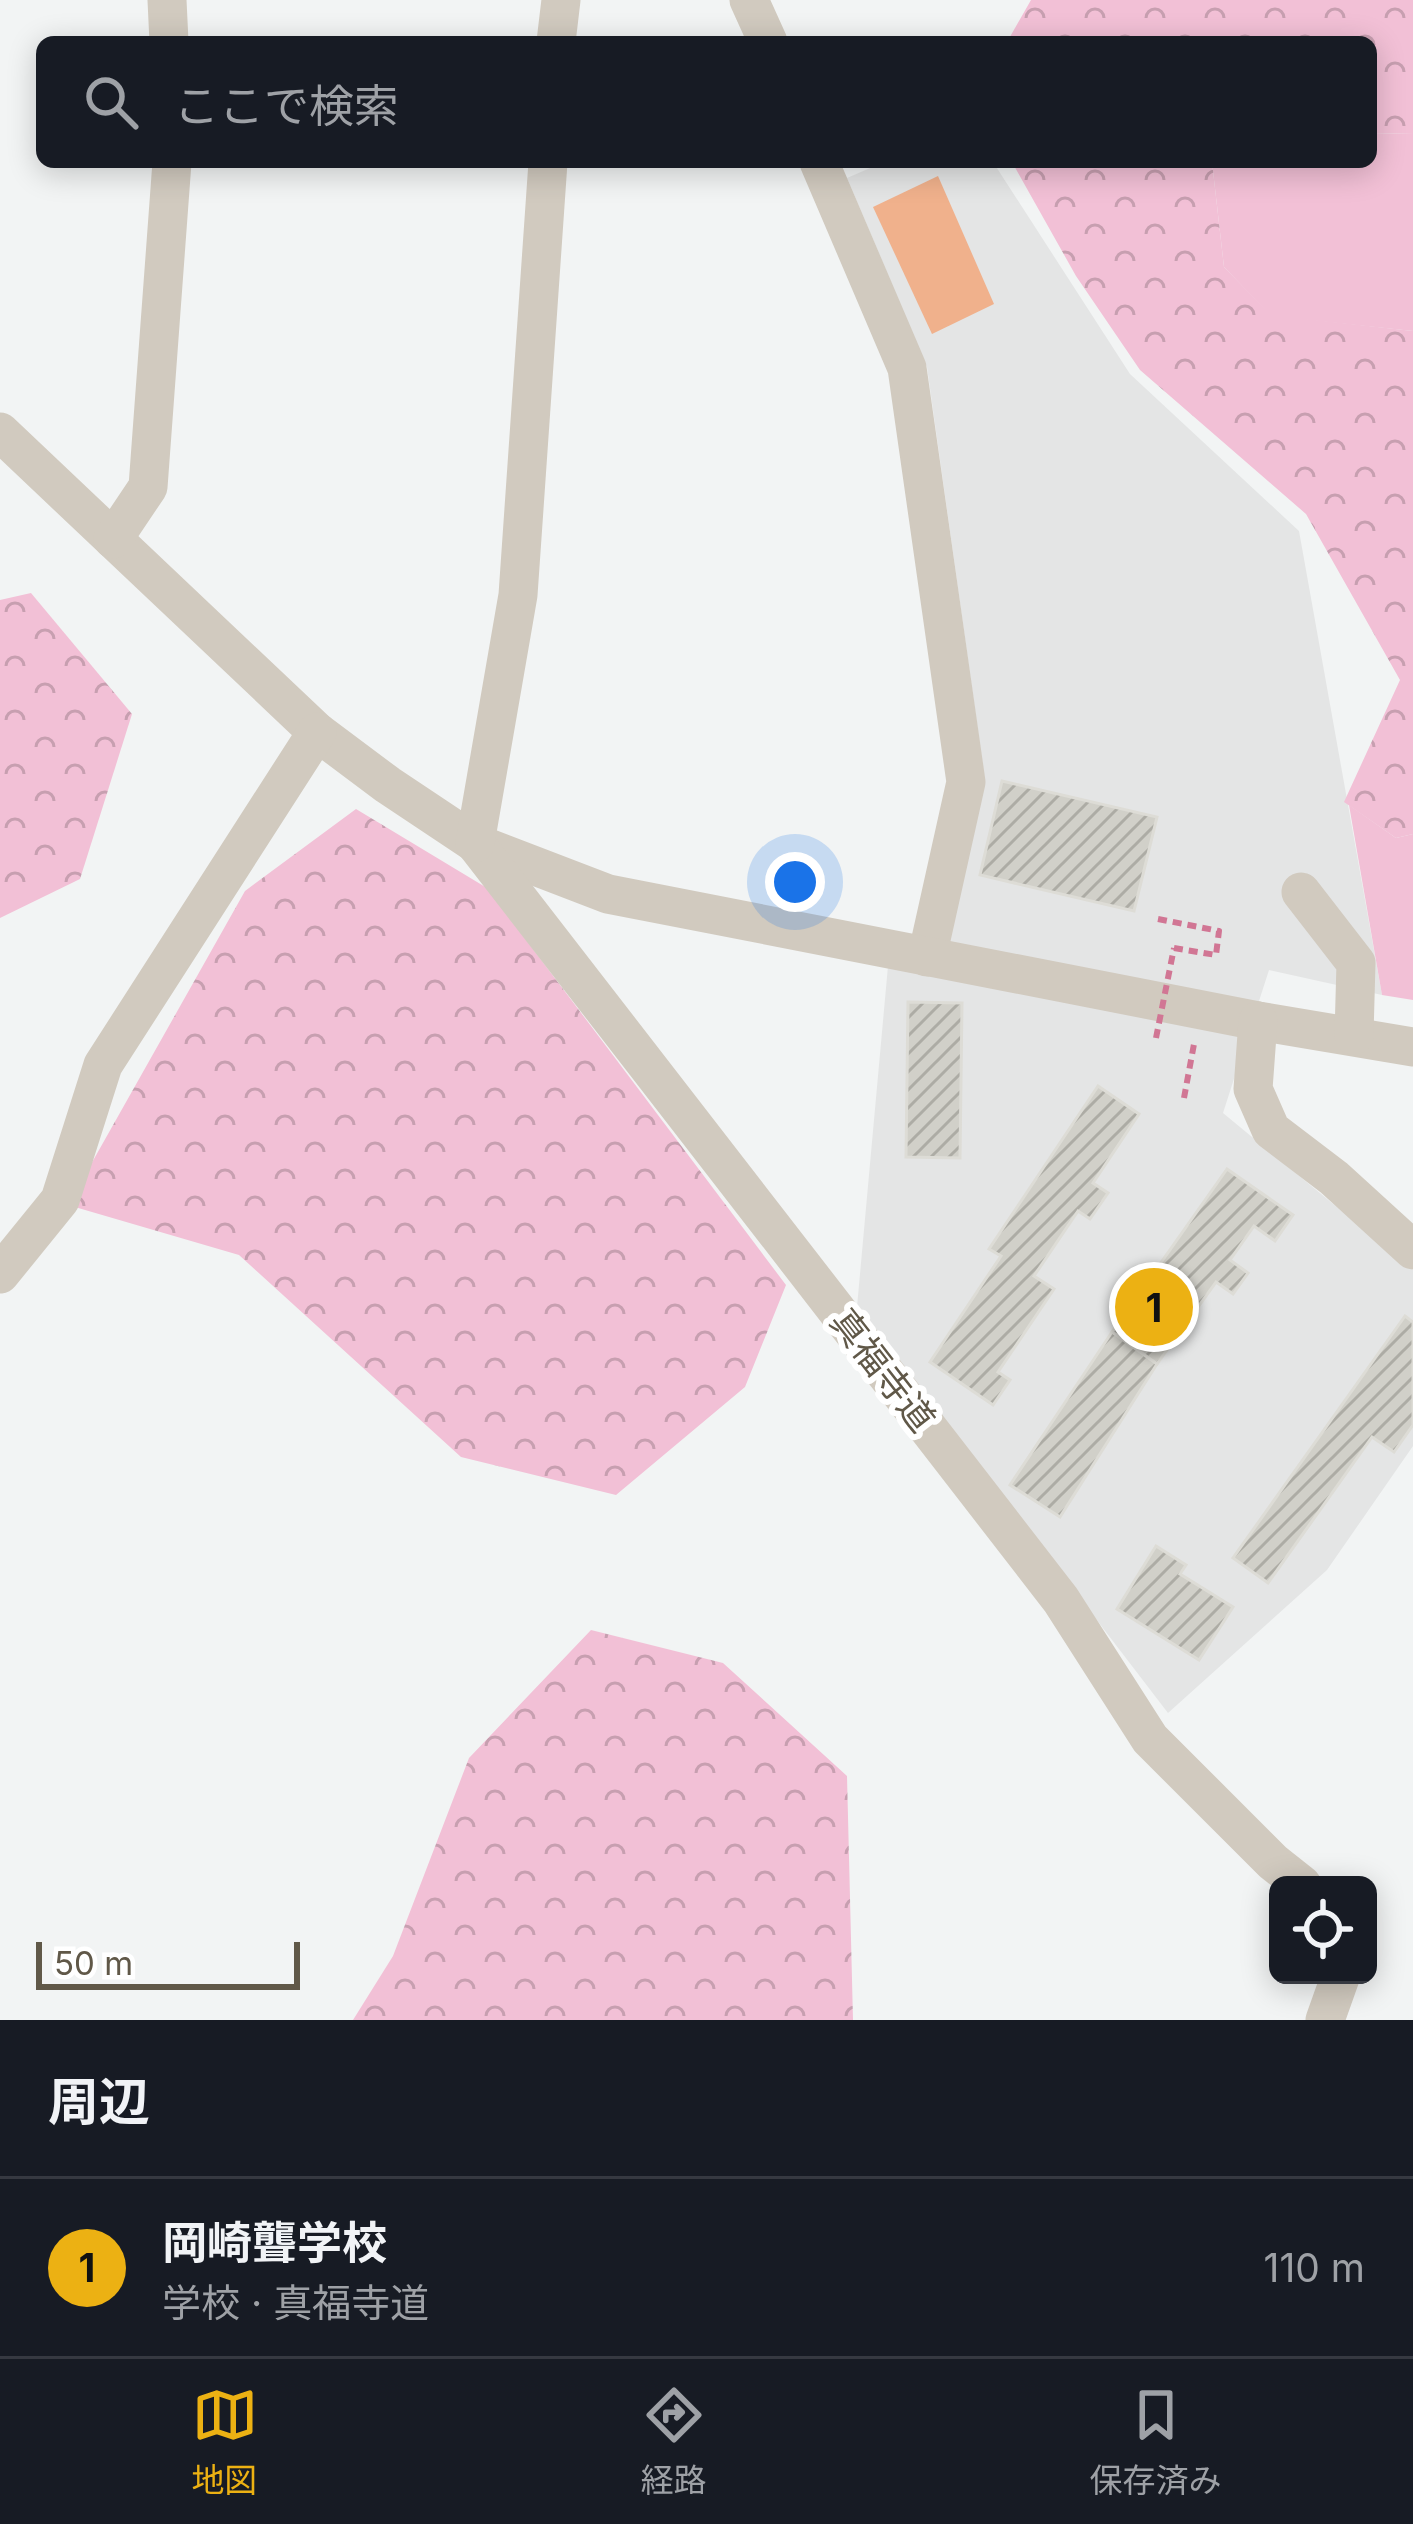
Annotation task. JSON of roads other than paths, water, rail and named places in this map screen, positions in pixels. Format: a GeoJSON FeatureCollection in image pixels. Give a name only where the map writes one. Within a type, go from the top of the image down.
{"type":"FeatureCollection","features":[{"type":"Feature","properties":{"kind":"street"},"geometry":{"type":"LineString","coordinates":[[167,0],[169,36]]}},
{"type":"Feature","properties":{"kind":"street"},"geometry":{"type":"LineString","coordinates":[[557,36],[561,0]]}},
{"type":"Feature","properties":{"kind":"street"},"geometry":{"type":"LineString","coordinates":[[749,0],[765,36]]}},
{"type":"Feature","properties":{"kind":"street"},"geometry":{"type":"LineString","coordinates":[[113,539],[148,487],[172,168]]}},
{"type":"Feature","properties":{"kind":"street"},"geometry":{"type":"LineString","coordinates":[[476,842],[518,595],[548,168]]}},
{"type":"Feature","properties":{"kind":"street"},"geometry":{"type":"LineString","coordinates":[[822,168],[908,368],[967,782],[927,957]]}},
{"type":"Feature","properties":{"kind":"street"},"geometry":{"type":"LineString","coordinates":[[0,432],[317,731],[388,785],[476,842],[608,894],[1413,1047]]}},
{"type":"Feature","properties":{"kind":"street"},"geometry":{"type":"LineString","coordinates":[[0,1274],[60,1201],[103,1065],[317,731]]}},
{"type":"Feature","properties":{"kind":"street","name":"真福寺道"},"geometry":{"type":"LineString","coordinates":[[476,842],[1061,1600],[1150,1738],[1291,1876]]}},
{"type":"Feature","properties":{"kind":"street"},"geometry":{"type":"LineString","coordinates":[[1301,892],[1356,963],[1354,1035]]}},
{"type":"Feature","properties":{"kind":"street"},"geometry":{"type":"LineString","coordinates":[[1258,1021],[1253,1089],[1271,1130],[1334,1178],[1413,1250]]}},
{"type":"Feature","properties":{"kind":"street"},"geometry":{"type":"LineString","coordinates":[[1324,2020],[1338,1984]]}},
{"type":"Feature","properties":{"kind":"place","name":"岡崎聾学校"},"geometry":{"type":"Point","coordinates":[1154,1307]}}]}
